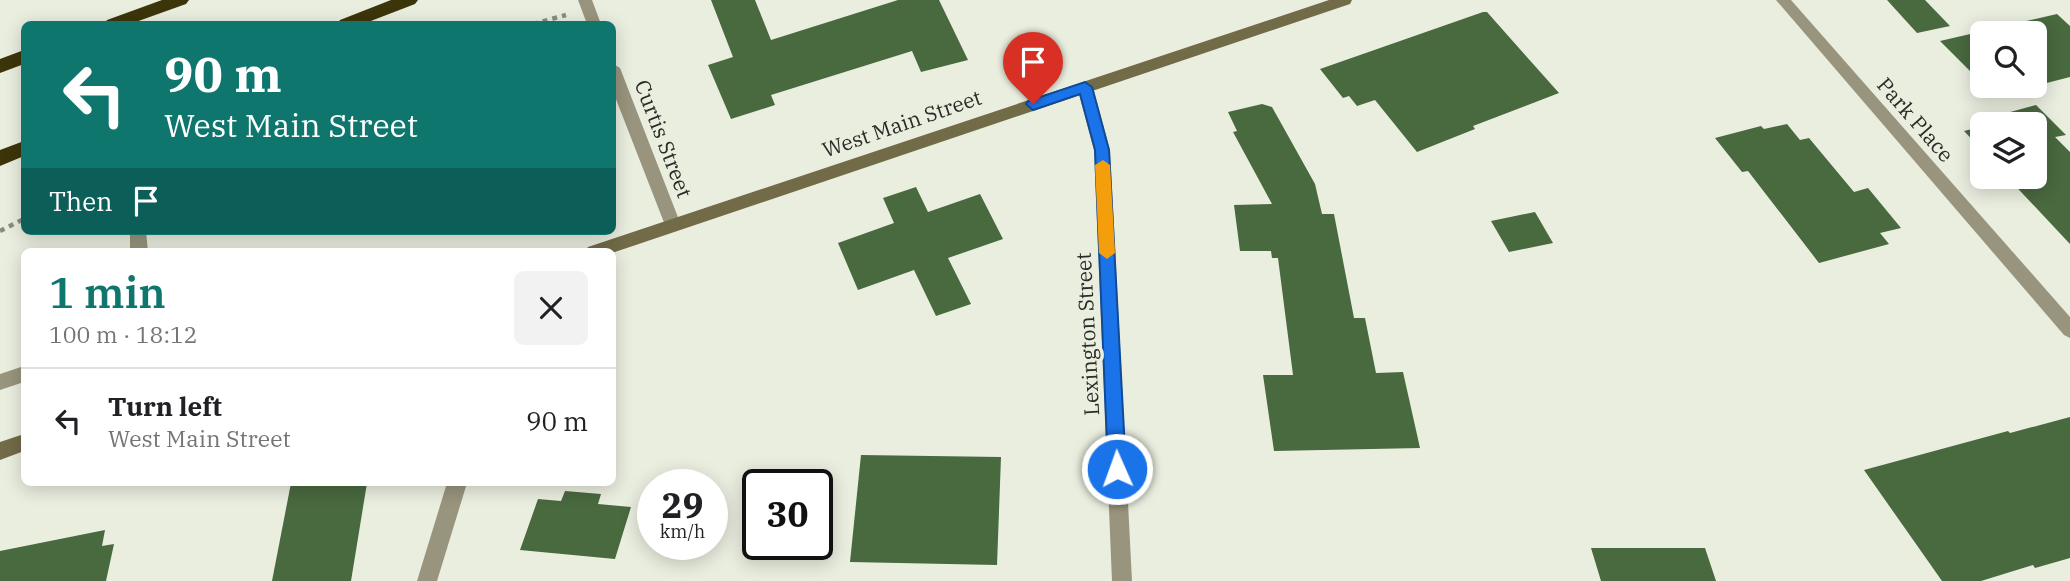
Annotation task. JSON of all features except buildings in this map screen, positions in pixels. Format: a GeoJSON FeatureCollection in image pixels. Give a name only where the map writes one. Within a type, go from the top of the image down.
{"type":"FeatureCollection","features":[{"type":"Feature","properties":{"kind":"highway"},"geometry":{"type":"LineString","coordinates":[[121,21],[180,0]]}},
{"type":"Feature","properties":{"kind":"highway"},"geometry":{"type":"LineString","coordinates":[[354,21],[409,0]]}},
{"type":"Feature","properties":{"kind":"highway"},"geometry":{"type":"LineString","coordinates":[[0,66],[21,58]]}},
{"type":"Feature","properties":{"kind":"highway"},"geometry":{"type":"LineString","coordinates":[[0,158],[21,149]]}},
{"type":"Feature","properties":{"kind":"main road","name":"West Main Street"},"geometry":{"type":"LineString","coordinates":[[606,248],[1326,3],[1345,0]]}},
{"type":"Feature","properties":{"kind":"main road"},"geometry":{"type":"LineString","coordinates":[[0,451],[21,444]]}},
{"type":"Feature","properties":{"kind":"street"},"geometry":{"type":"LineString","coordinates":[[585,0],[593,21]]}},
{"type":"Feature","properties":{"kind":"street","name":"Park Place"},"geometry":{"type":"LineString","coordinates":[[1783,0],[2070,330]]}},
{"type":"Feature","properties":{"kind":"street","name":"Curtis Street"},"geometry":{"type":"LineString","coordinates":[[616,78],[673,225]]}},
{"type":"Feature","properties":{"kind":"street","name":"Lexington Street"},"geometry":{"type":"LineString","coordinates":[[1085,87],[1102,150],[1122,581]]}},
{"type":"Feature","properties":{"kind":"street"},"geometry":{"type":"LineString","coordinates":[[0,382],[21,375]]}},
{"type":"Feature","properties":{"kind":"street"},"geometry":{"type":"LineString","coordinates":[[427,581],[456,486]]}},
{"type":"Feature","properties":{"kind":"path"},"geometry":{"type":"LineString","coordinates":[[544,21],[559,17]]}},
{"type":"Feature","properties":{"kind":"path"},"geometry":{"type":"LineString","coordinates":[[0,231],[21,220]]}},
{"type":"Feature","properties":{"kind":"slow traffic"},"geometry":{"type":"LineString","coordinates":[[1103,165],[1107,253]]}},
{"type":"Feature","properties":{"kind":"route"},"geometry":{"type":"LineString","coordinates":[[1033,104],[1085,87],[1102,150],[1117,469]]}}]}
